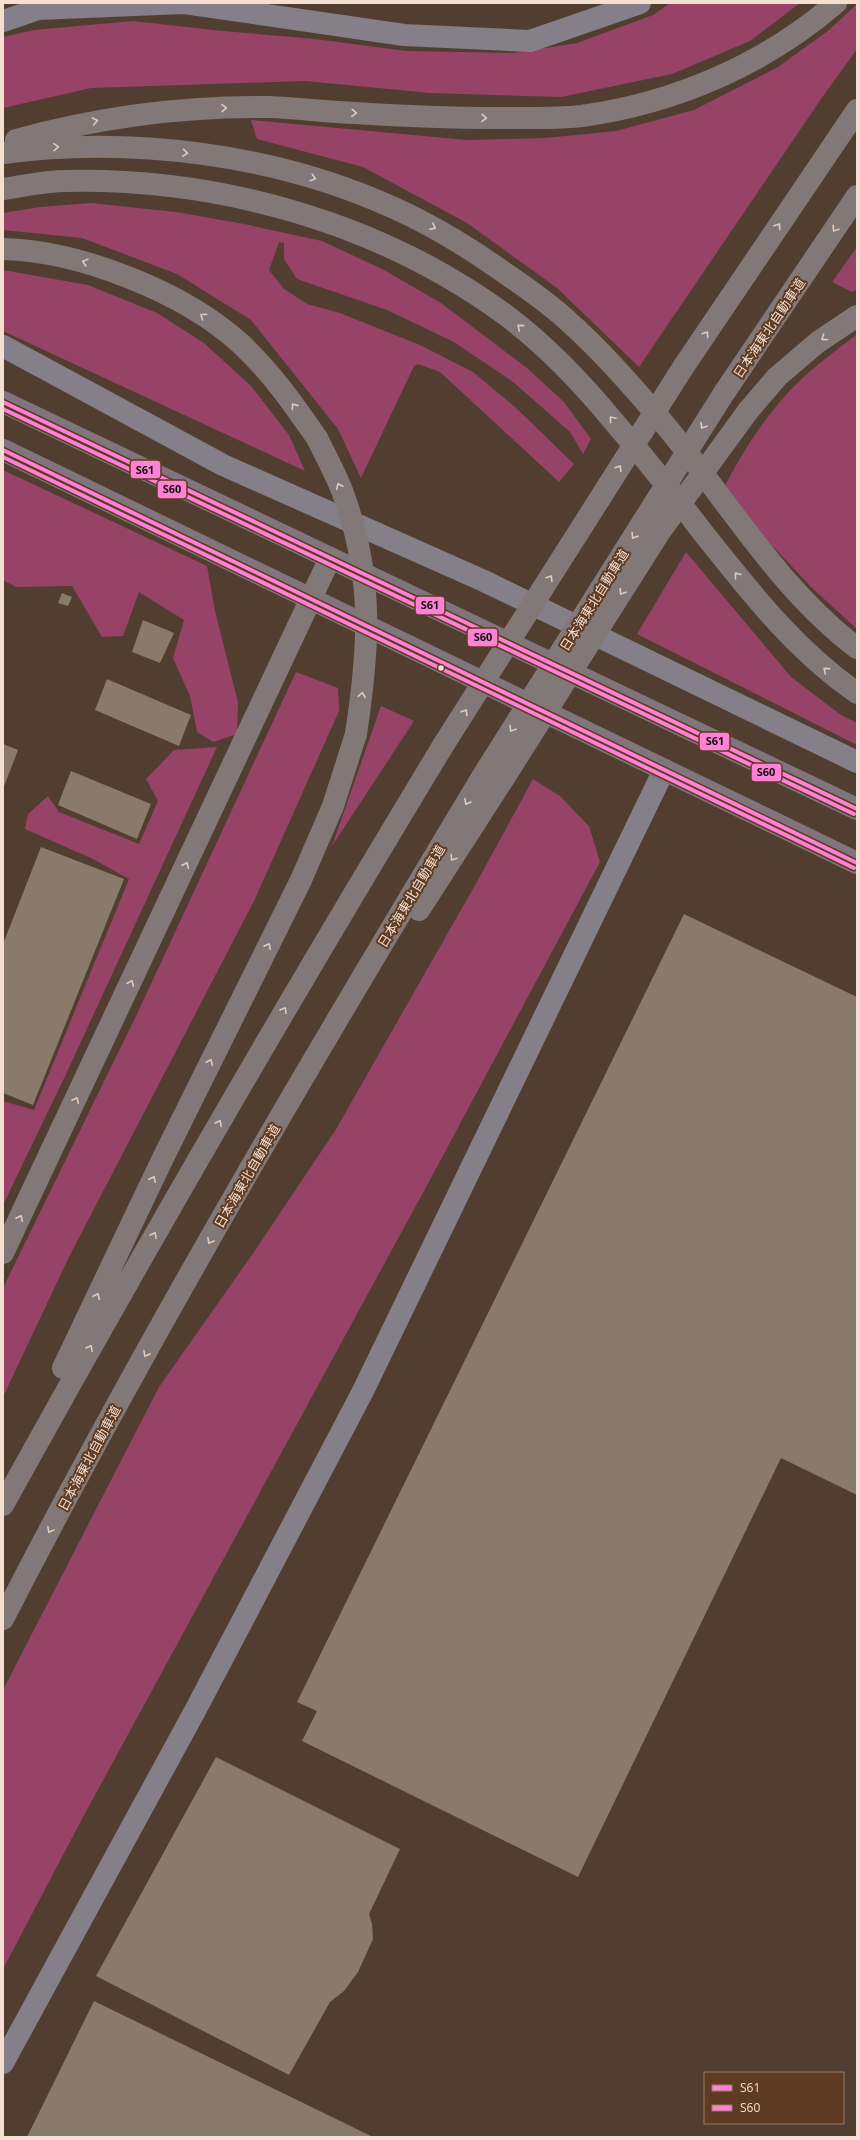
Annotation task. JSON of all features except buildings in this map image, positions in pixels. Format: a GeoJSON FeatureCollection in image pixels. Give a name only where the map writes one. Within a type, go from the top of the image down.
{"type":"FeatureCollection","features":[{"type":"Feature","properties":{"kind":"highway"},"geometry":{"type":"LineString","coordinates":[[3,143],[116,116],[194,108],[271,107],[441,118],[518,118],[593,114],[635,107],[685,92],[729,73],[819,18],[836,3]]}},
{"type":"Feature","properties":{"kind":"highway"},"geometry":{"type":"LineString","coordinates":[[3,1505],[175,1198],[309,967],[444,744],[684,366],[857,110]]}},
{"type":"Feature","properties":{"kind":"highway"},"geometry":{"type":"LineString","coordinates":[[3,153],[45,148],[104,146],[162,150],[230,159],[288,171],[344,188],[393,207],[440,231],[528,288],[569,321],[606,358],[665,425],[776,568],[842,637],[857,648]]}},
{"type":"Feature","properties":{"kind":"highway"},"geometry":{"type":"LineString","coordinates":[[3,189],[63,181],[128,182],[249,199],[306,215],[362,234],[414,258],[464,286],[514,322],[548,350],[586,388],[655,471],[772,618],[802,650],[833,676],[857,693]]}},
{"type":"Feature","properties":{"kind":"highway","name":"日本海東北自動車道"},"geometry":{"type":"LineString","coordinates":[[3,1619],[124,1392],[228,1209],[495,773],[724,393],[857,196]]}},
{"type":"Feature","properties":{"kind":"highway"},"geometry":{"type":"LineString","coordinates":[[3,249],[23,250],[82,261],[136,281],[193,309],[241,344],[282,389],[317,438],[344,495],[361,553],[368,614],[365,676],[356,734],[333,806],[301,880],[163,1158],[3,1496]]}},
{"type":"Feature","properties":{"kind":"highway"},"geometry":{"type":"LineString","coordinates":[[495,773],[659,533],[748,411],[777,377],[818,342],[857,316]]}},
{"type":"Feature","properties":{"kind":"highway"},"geometry":{"type":"LineString","coordinates":[[3,1253],[330,558]]}},
{"type":"Feature","properties":{"kind":"street"},"geometry":{"type":"LineString","coordinates":[[3,21],[38,6],[183,3],[404,35],[530,41],[640,3]]}},
{"type":"Feature","properties":{"kind":"street"},"geometry":{"type":"LineString","coordinates":[[3,346],[223,465],[484,581],[857,762]]}},
{"type":"Feature","properties":{"kind":"street"},"geometry":{"type":"LineString","coordinates":[[3,402],[857,808]]}},
{"type":"Feature","properties":{"kind":"street"},"geometry":{"type":"LineString","coordinates":[[3,450],[857,864]]}},
{"type":"Feature","properties":{"kind":"street"},"geometry":{"type":"LineString","coordinates":[[3,2063],[196,1709],[363,1391],[664,770]]}},
{"type":"Feature","properties":{"kind":"shaded area"},"geometry":{"type":"Polygon","coordinates":[[[670,3],[800,3],[750,41],[672,74],[561,97],[430,93],[305,81],[91,88],[3,108],[3,37],[34,30],[133,21],[315,39],[406,51],[514,53],[577,43],[653,15],[670,3]]]}},
{"type":"Feature","properties":{"kind":"shaded area"},"geometry":{"type":"Polygon","coordinates":[[[857,4],[857,49],[821,99],[639,367],[557,288],[467,223],[363,167],[257,139],[251,120],[467,140],[545,138],[616,131],[694,110],[778,67],[829,30],[857,4]]]}},
{"type":"Feature","properties":{"kind":"shaded area"},"geometry":{"type":"Polygon","coordinates":[[[91,203],[176,212],[244,224],[322,241],[384,270],[441,303],[527,368],[564,402],[591,439],[583,454],[570,432],[512,381],[454,342],[387,310],[297,279],[284,259],[284,243],[279,242],[269,270],[284,289],[307,304],[340,313],[420,345],[473,372],[515,407],[574,464],[559,482],[440,372],[418,364],[414,366],[361,478],[338,429],[251,320],[177,274],[82,238],[3,230],[3,213],[40,207],[91,203]]]}},
{"type":"Feature","properties":{"kind":"shaded area"},"geometry":{"type":"Polygon","coordinates":[[[857,247],[857,290],[852,292],[832,282],[857,247]]]}},
{"type":"Feature","properties":{"kind":"shaded area"},"geometry":{"type":"Polygon","coordinates":[[[3,270],[88,285],[157,313],[204,343],[251,386],[289,435],[305,471],[3,331],[3,270]]]}},
{"type":"Feature","properties":{"kind":"shaded area"},"geometry":{"type":"Polygon","coordinates":[[[857,334],[857,629],[812,588],[722,492],[750,442],[785,396],[811,371],[857,334]]]}},
{"type":"Feature","properties":{"kind":"shaded area"},"geometry":{"type":"Polygon","coordinates":[[[3,470],[207,566],[215,611],[238,702],[237,734],[213,742],[197,732],[190,696],[173,658],[184,620],[139,592],[123,636],[102,637],[72,586],[16,587],[3,580],[3,470]]]}},
{"type":"Feature","properties":{"kind":"shaded area"},"geometry":{"type":"Polygon","coordinates":[[[686,552],[791,677],[841,715],[857,723],[857,745],[637,634],[686,552]]]}},
{"type":"Feature","properties":{"kind":"shaded area"},"geometry":{"type":"Polygon","coordinates":[[[296,672],[338,688],[339,711],[255,899],[69,1257],[3,1397],[3,1288],[137,1014],[296,672]]]}},
{"type":"Feature","properties":{"kind":"shaded area"},"geometry":{"type":"Polygon","coordinates":[[[381,706],[414,721],[332,846],[381,706]]]}},
{"type":"Feature","properties":{"kind":"shaded area"},"geometry":{"type":"Polygon","coordinates":[[[217,747],[67,1072],[3,1205],[3,1101],[34,1110],[129,879],[93,859],[25,829],[28,814],[48,796],[59,812],[139,844],[158,801],[146,779],[174,750],[217,747]]]}},
{"type":"Feature","properties":{"kind":"shaded area"},"geometry":{"type":"Polygon","coordinates":[[[533,779],[560,796],[589,826],[600,862],[431,1178],[82,1819],[3,1969],[3,1690],[159,1387],[254,1252],[335,1131],[478,880],[533,779]]]}},
{"type":"Feature","properties":{"kind":"transit line","name":"S61"},"geometry":{"type":"LineString","coordinates":[[3,402],[857,809]]}},
{"type":"Feature","properties":{"kind":"transit line","name":"S60"},"geometry":{"type":"LineString","coordinates":[[3,409],[854,814]]}},
{"type":"Feature","properties":{"kind":"transit line","name":"S61"},"geometry":{"type":"LineString","coordinates":[[3,450],[857,863]]}},
{"type":"Feature","properties":{"kind":"transit line","name":"S60"},"geometry":{"type":"LineString","coordinates":[[3,457],[854,868]]}}]}
